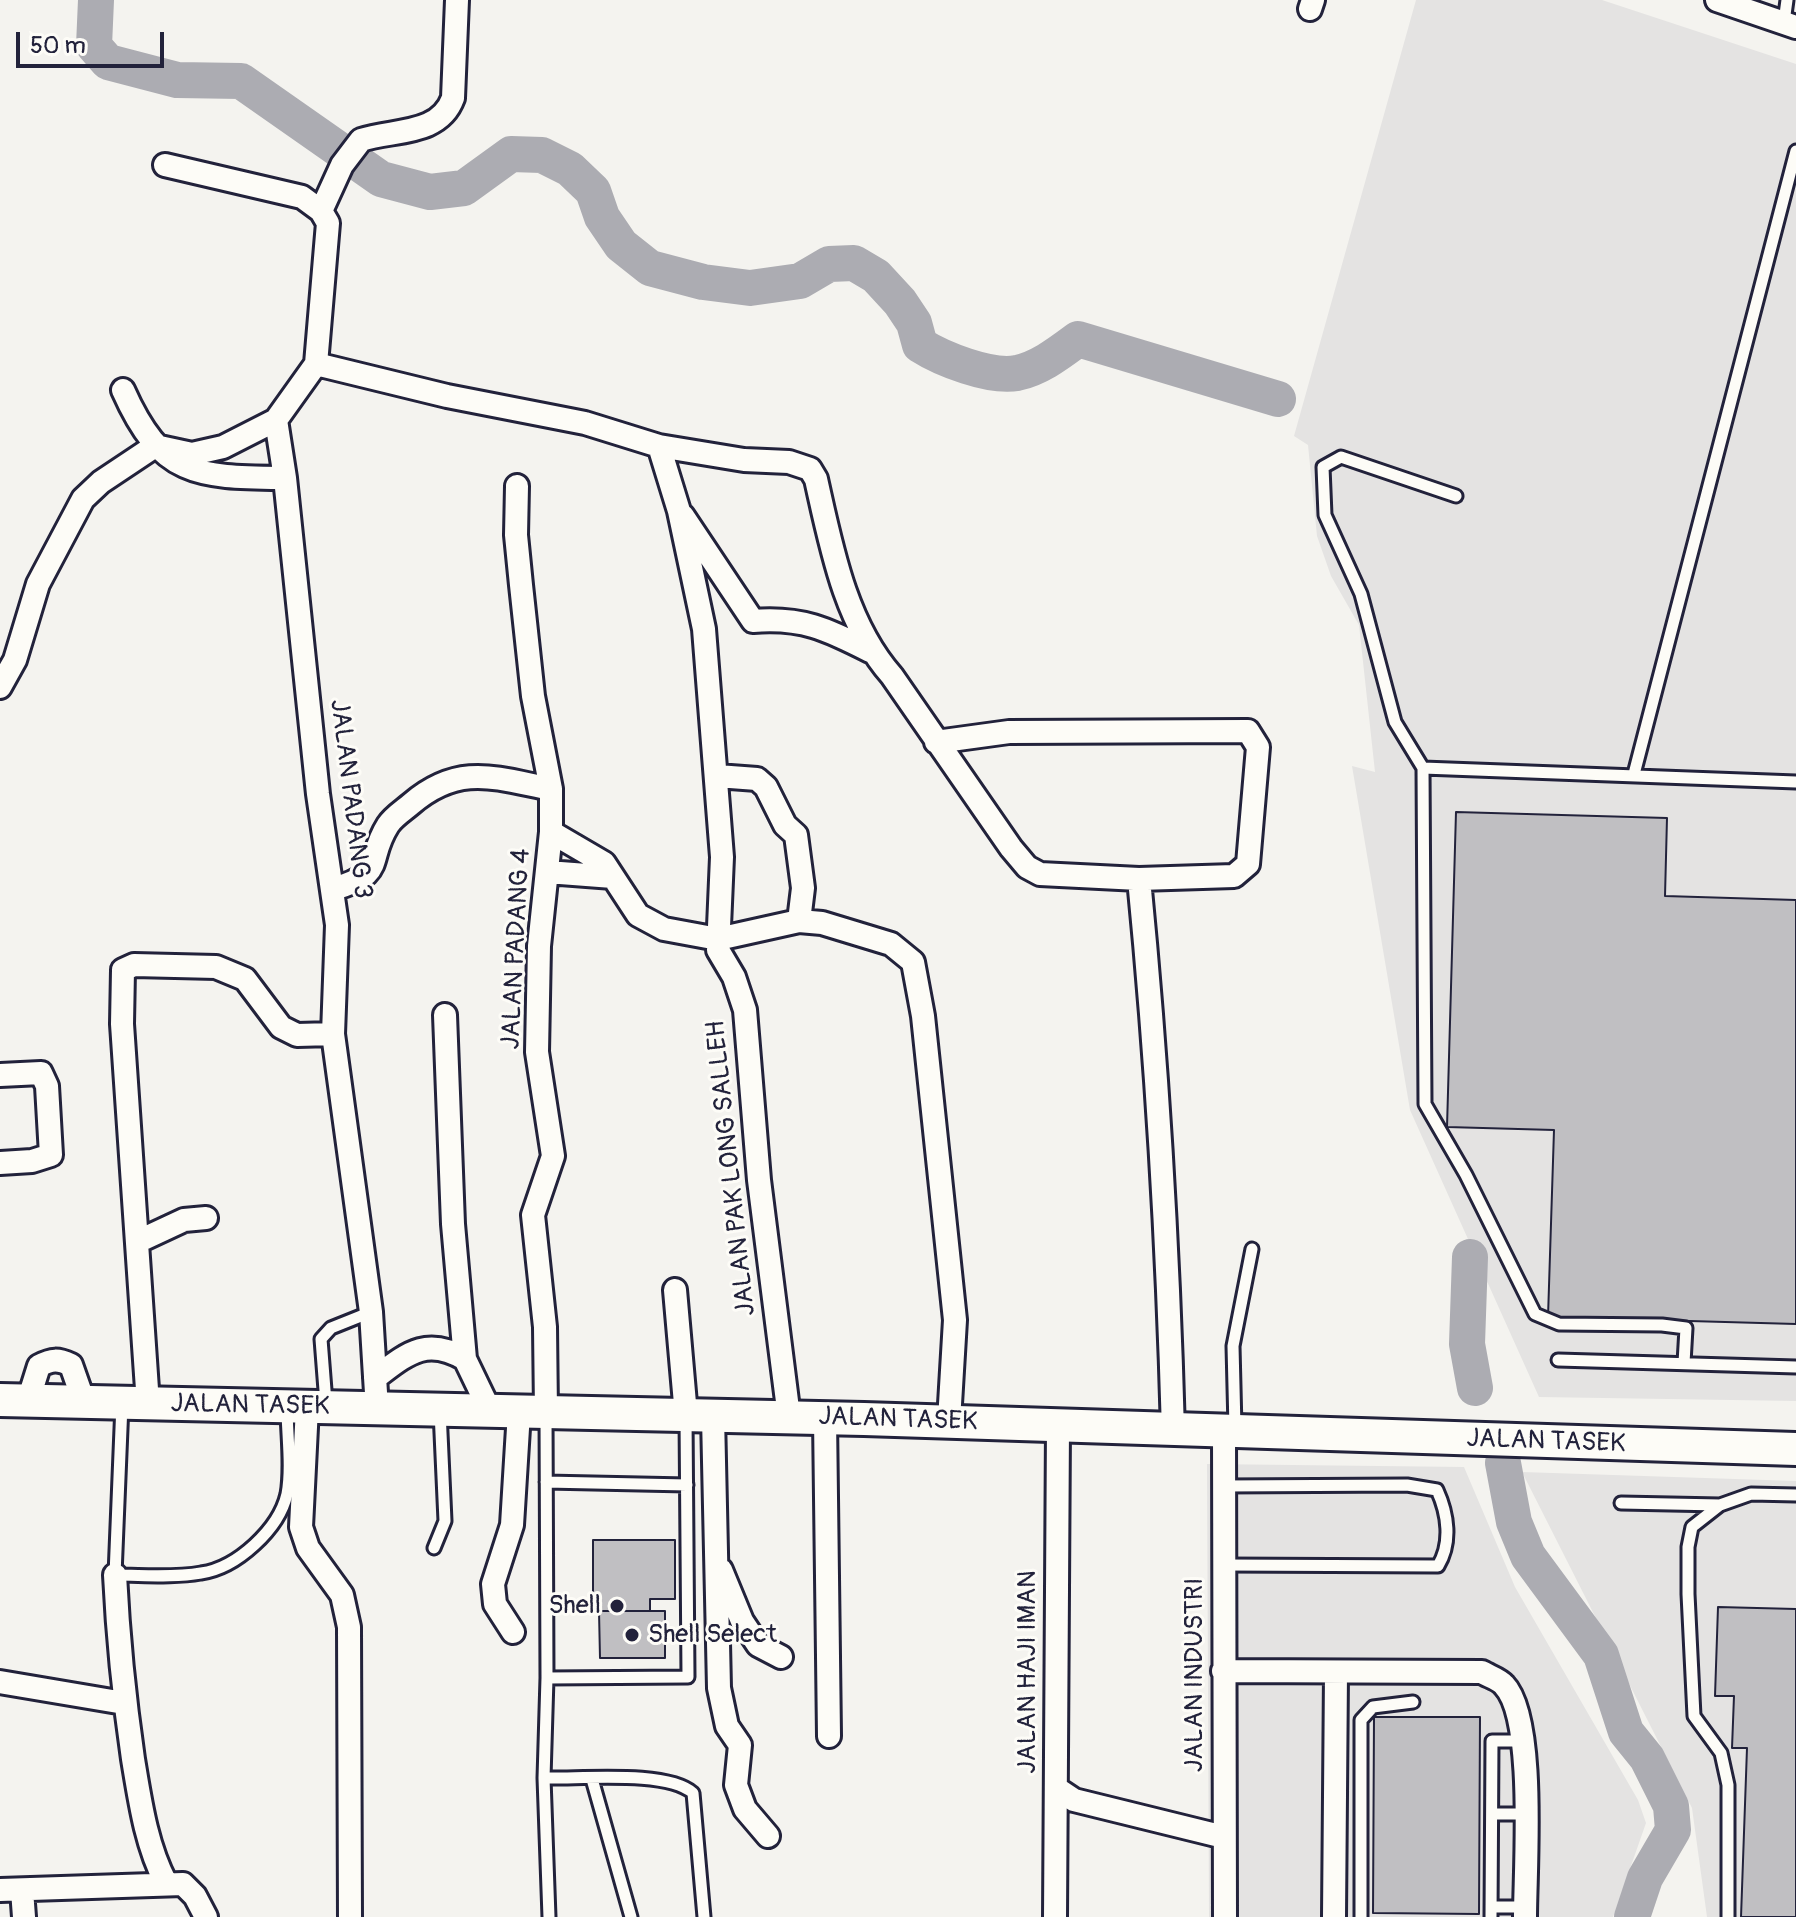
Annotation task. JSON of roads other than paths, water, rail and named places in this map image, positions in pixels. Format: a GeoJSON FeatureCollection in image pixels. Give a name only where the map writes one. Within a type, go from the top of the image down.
{"type":"FeatureCollection","features":[{"type":"Feature","properties":{"kind":"main road","name":"JALAN TASEK"},"geometry":{"type":"LineString","coordinates":[[14,1400],[307,1407],[376,1394],[440,1410],[949,1421],[1173,1431],[1796,1449]]}},
{"type":"Feature","properties":{"kind":"street"},"geometry":{"type":"LineString","coordinates":[[321,211],[342,165],[361,140],[436,123],[448,113],[453,98],[457,0]]}},
{"type":"Feature","properties":{"kind":"street"},"geometry":{"type":"LineString","coordinates":[[1717,0],[1789,16]]}},
{"type":"Feature","properties":{"kind":"street"},"geometry":{"type":"LineString","coordinates":[[0,687],[15,660],[38,584],[83,499],[101,482],[155,446],[192,454],[223,447],[276,420],[316,364],[328,223],[321,211],[302,197],[165,165]]}},
{"type":"Feature","properties":{"kind":"street"},"geometry":{"type":"LineString","coordinates":[[316,364],[447,396],[585,423],[659,446],[744,460],[789,462],[810,469],[816,479],[832,554],[870,651],[892,676],[936,742],[1027,867],[1050,875],[1139,879],[1234,876],[1248,864],[1258,747],[1248,731],[1009,732],[936,742]]}},
{"type":"Feature","properties":{"kind":"street"},"geometry":{"type":"LineString","coordinates":[[123,390],[144,433],[181,466],[210,475],[285,478]]}},
{"type":"Feature","properties":{"kind":"street","name":"JALAN PADANG 3"},"geometry":{"type":"LineString","coordinates":[[276,420],[285,478],[318,794],[337,925],[333,1034],[371,1312],[376,1394]]}},
{"type":"Feature","properties":{"kind":"street","name":"JALAN PAK LONG SALLEH"},"geometry":{"type":"LineString","coordinates":[[659,446],[679,511],[704,629],[722,857],[718,950],[734,977],[745,1010],[759,1180],[789,1417]]}},
{"type":"Feature","properties":{"kind":"street","name":"JALAN PADANG 4"},"geometry":{"type":"LineString","coordinates":[[513,1632],[495,1604],[493,1584],[512,1525],[518,1412],[545,1327],[533,1215],[553,1156],[537,1052],[539,946],[551,832],[551,789],[533,696],[516,535],[517,486]]}},
{"type":"Feature","properties":{"kind":"street"},"geometry":{"type":"LineString","coordinates":[[679,511],[753,621],[785,619],[823,627],[870,651]]}},
{"type":"Feature","properties":{"kind":"street"},"geometry":{"type":"LineString","coordinates":[[333,889],[355,883],[374,868],[388,824],[420,797],[451,779],[476,775],[551,789]]}},
{"type":"Feature","properties":{"kind":"street"},"geometry":{"type":"LineString","coordinates":[[717,776],[757,779],[766,787],[785,825],[796,835],[803,888],[799,921]]}},
{"type":"Feature","properties":{"kind":"street"},"geometry":{"type":"LineString","coordinates":[[551,832],[604,863],[638,915],[664,929],[718,939],[799,921],[822,923],[891,944],[913,962],[923,1016],[955,1320],[949,1421]]}},
{"type":"Feature","properties":{"kind":"street"},"geometry":{"type":"LineString","coordinates":[[547,872],[613,877]]}},
{"type":"Feature","properties":{"kind":"street"},"geometry":{"type":"LineString","coordinates":[[1139,879],[1153,1020],[1158,1157],[1168,1250],[1173,1431]]}},
{"type":"Feature","properties":{"kind":"street"},"geometry":{"type":"LineString","coordinates":[[135,1404],[139,1241],[122,1024],[123,970],[134,965],[216,967],[245,979],[281,1027],[297,1035],[333,1034]]}},
{"type":"Feature","properties":{"kind":"street"},"geometry":{"type":"LineString","coordinates":[[445,1015],[453,1224],[465,1359]]}},
{"type":"Feature","properties":{"kind":"street"},"geometry":{"type":"LineString","coordinates":[[0,1075],[41,1073],[47,1086],[51,1143],[51,1155],[32,1161],[0,1163]]}},
{"type":"Feature","properties":{"kind":"street"},"geometry":{"type":"LineString","coordinates":[[139,1241],[184,1220],[206,1218]]}},
{"type":"Feature","properties":{"kind":"street"},"geometry":{"type":"LineString","coordinates":[[675,1290],[699,1415],[716,1557],[719,1688],[727,1726],[740,1745],[736,1785],[745,1809],[768,1836]]}},
{"type":"Feature","properties":{"kind":"street"},"geometry":{"type":"LineString","coordinates":[[376,1394],[403,1357],[425,1348],[446,1348],[465,1359],[518,1412]]}},
{"type":"Feature","properties":{"kind":"street"},"geometry":{"type":"LineString","coordinates":[[307,1407],[301,1527],[308,1548],[342,1595],[349,1627],[350,1917]]}},
{"type":"Feature","properties":{"kind":"street"},"geometry":{"type":"LineString","coordinates":[[825,1418],[829,1736]]}},
{"type":"Feature","properties":{"kind":"street","name":"JALAN HAJI IMAN"},"geometry":{"type":"LineString","coordinates":[[1055,1917],[1058,1426]]}},
{"type":"Feature","properties":{"kind":"street","name":"JALAN INDUSTRI"},"geometry":{"type":"LineString","coordinates":[[1225,1917],[1224,1486],[1230,1432]]}},
{"type":"Feature","properties":{"kind":"street"},"geometry":{"type":"LineString","coordinates":[[716,1557],[742,1621],[758,1645],[781,1657]]}},
{"type":"Feature","properties":{"kind":"street"},"geometry":{"type":"LineString","coordinates":[[115,1575],[124,1703],[137,1792],[155,1862],[166,1883]]}},
{"type":"Feature","properties":{"kind":"street"},"geometry":{"type":"LineString","coordinates":[[1223,1671],[1482,1672],[1503,1684],[1517,1708],[1523,1741],[1525,1912]]}},
{"type":"Feature","properties":{"kind":"street"},"geometry":{"type":"LineString","coordinates":[[1334,1917],[1336,1673]]}},
{"type":"Feature","properties":{"kind":"street"},"geometry":{"type":"LineString","coordinates":[[0,1682],[124,1703]]}},
{"type":"Feature","properties":{"kind":"street"},"geometry":{"type":"LineString","coordinates":[[1056,1788],[1074,1800],[1224,1837]]}},
{"type":"Feature","properties":{"kind":"street"},"geometry":{"type":"LineString","coordinates":[[24,1917],[11,1890],[166,1883],[183,1884],[195,1896],[206,1917]]}},
{"type":"Feature","properties":{"kind":"lane"},"geometry":{"type":"LineString","coordinates":[[1634,774],[1796,151]]}},
{"type":"Feature","properties":{"kind":"lane"},"geometry":{"type":"LineString","coordinates":[[1456,496],[1341,457],[1323,467],[1325,515],[1361,594],[1395,722],[1423,768],[1425,1104],[1466,1175],[1535,1314],[1559,1324],[1686,1328],[1684,1363]]}},
{"type":"Feature","properties":{"kind":"lane"},"geometry":{"type":"LineString","coordinates":[[1423,768],[1796,782]]}},
{"type":"Feature","properties":{"kind":"lane"},"geometry":{"type":"LineString","coordinates":[[1230,1432],[1233,1346],[1252,1249]]}},
{"type":"Feature","properties":{"kind":"lane"},"geometry":{"type":"LineString","coordinates":[[135,1404],[115,1575],[203,1573],[243,1553],[265,1537],[280,1513],[287,1492],[321,1339],[331,1328],[371,1312]]}},
{"type":"Feature","properties":{"kind":"lane"},"geometry":{"type":"LineString","coordinates":[[1558,1360],[1796,1367]]}},
{"type":"Feature","properties":{"kind":"lane"},"geometry":{"type":"LineString","coordinates":[[434,1548],[445,1521],[440,1410]]}},
{"type":"Feature","properties":{"kind":"lane"},"geometry":{"type":"LineString","coordinates":[[518,1412],[546,1482],[544,1778],[549,1917]]}},
{"type":"Feature","properties":{"kind":"lane"},"geometry":{"type":"LineString","coordinates":[[547,1678],[688,1677],[687,1485],[699,1415]]}},
{"type":"Feature","properties":{"kind":"lane"},"geometry":{"type":"LineString","coordinates":[[546,1482],[687,1485]]}},
{"type":"Feature","properties":{"kind":"lane"},"geometry":{"type":"LineString","coordinates":[[1224,1486],[1407,1485],[1437,1490],[1444,1505],[1447,1536],[1445,1556],[1438,1566],[1224,1565]]}},
{"type":"Feature","properties":{"kind":"lane"},"geometry":{"type":"LineString","coordinates":[[1728,1917],[1728,1785],[1721,1753],[1694,1716],[1688,1547],[1692,1527],[1720,1505],[1751,1494],[1796,1495]]}},
{"type":"Feature","properties":{"kind":"lane"},"geometry":{"type":"LineString","coordinates":[[1621,1503],[1720,1505]]}},
{"type":"Feature","properties":{"kind":"lane"},"geometry":{"type":"LineString","coordinates":[[1361,1917],[1361,1720],[1373,1707],[1413,1702]]}},
{"type":"Feature","properties":{"kind":"lane"},"geometry":{"type":"LineString","coordinates":[[1523,1741],[1492,1741],[1491,1912],[1525,1912]]}},
{"type":"Feature","properties":{"kind":"lane"},"geometry":{"type":"LineString","coordinates":[[544,1778],[682,1783],[693,1793],[704,1917]]}},
{"type":"Feature","properties":{"kind":"lane"},"geometry":{"type":"LineString","coordinates":[[592,1779],[631,1917]]}},
{"type":"Feature","properties":{"kind":"lane"},"geometry":{"type":"LineString","coordinates":[[1492,1814],[1526,1814]]}},
{"type":"Feature","properties":{"kind":"lane"},"geometry":{"type":"LineString","coordinates":[[1333,1868],[1361,1866]]}},
{"type":"Feature","properties":{"kind":"waterway"},"geometry":{"type":"LineString","coordinates":[[96,0],[94,46],[108,62],[177,80],[241,81],[381,179],[430,192],[464,188],[511,154],[542,155],[570,169],[593,191],[602,217],[621,245],[650,268],[703,282],[750,288],[800,281],[829,264],[854,263],[876,276],[900,302],[914,323],[920,345],[967,366],[994,373],[1017,373],[1041,364],[1078,339],[1278,399]]}},
{"type":"Feature","properties":{"kind":"waterway"},"geometry":{"type":"LineString","coordinates":[[1470,1257],[1467,1344],[1475,1388]]}},
{"type":"Feature","properties":{"kind":"waterway"},"geometry":{"type":"LineString","coordinates":[[1503,1463],[1514,1522],[1528,1556],[1601,1655],[1626,1732],[1647,1758],[1671,1806],[1673,1830],[1645,1878],[1632,1917]]}},
{"type":"Feature","properties":{"kind":"place","name":"Shell"},"geometry":{"type":"Point","coordinates":[617,1606]}},
{"type":"Feature","properties":{"kind":"place","name":"Shell Select"},"geometry":{"type":"Point","coordinates":[632,1635]}}]}
